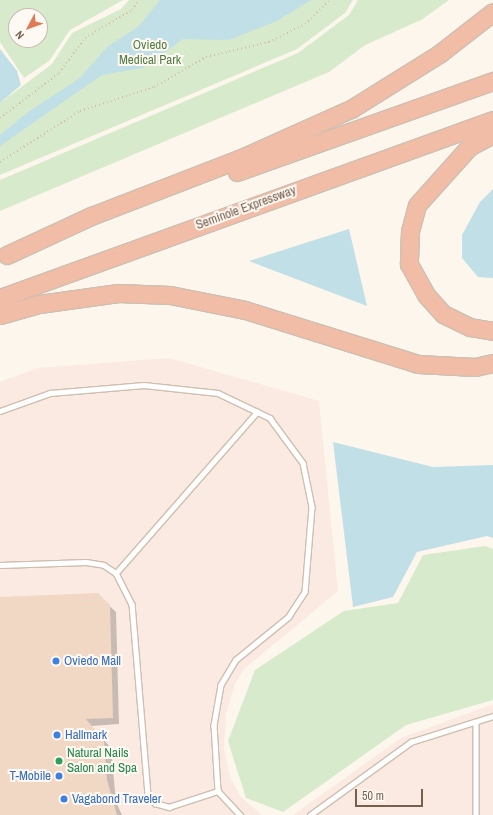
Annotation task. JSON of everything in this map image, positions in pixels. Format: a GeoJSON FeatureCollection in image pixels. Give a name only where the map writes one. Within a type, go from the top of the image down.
{"type":"FeatureCollection","features":[{"type":"Feature","properties":{"kind":"highway"},"geometry":{"type":"LineString","coordinates":[[4,257],[91,216],[239,160],[351,109],[439,54],[493,12]]}},
{"type":"Feature","properties":{"kind":"highway"},"geometry":{"type":"LineString","coordinates":[[4,257],[493,81]]}},
{"type":"Feature","properties":{"kind":"highway","name":"Seminole Expressway"},"geometry":{"type":"LineString","coordinates":[[0,298],[493,120]]}},
{"type":"Feature","properties":{"kind":"highway"},"geometry":{"type":"LineString","coordinates":[[493,134],[469,148],[417,205],[410,231],[410,264],[426,295],[443,314],[470,327],[493,331]]}},
{"type":"Feature","properties":{"kind":"highway"},"geometry":{"type":"LineString","coordinates":[[0,315],[39,304],[118,293],[170,295],[245,310],[418,364],[475,367],[493,363]]}},
{"type":"Feature","properties":{"kind":"lane"},"geometry":{"type":"LineString","coordinates":[[0,411],[50,393],[144,385],[218,392],[270,418],[303,463],[312,507],[305,592],[289,617],[236,660],[221,685],[212,734],[218,791],[240,815]]}},
{"type":"Feature","properties":{"kind":"lane"},"geometry":{"type":"LineString","coordinates":[[116,573],[257,412]]}},
{"type":"Feature","properties":{"kind":"lane"},"geometry":{"type":"LineString","coordinates":[[0,564],[86,562],[104,565],[116,573],[132,604],[148,795],[155,802],[169,807],[218,791]]}},
{"type":"Feature","properties":{"kind":"lane"},"geometry":{"type":"LineString","coordinates":[[310,815],[411,742],[493,716]]}},
{"type":"Feature","properties":{"kind":"lane"},"geometry":{"type":"LineString","coordinates":[[476,722],[476,815]]}},
{"type":"Feature","properties":{"kind":"path"},"geometry":{"type":"LineString","coordinates":[[0,118],[59,73],[85,38],[132,10],[139,0]]}},
{"type":"Feature","properties":{"kind":"path"},"geometry":{"type":"LineString","coordinates":[[0,162],[80,111],[154,88],[206,57],[269,42],[304,24],[330,0]]}},
{"type":"Feature","properties":{"kind":"shaded area","name":"Oviedo Mall"},"geometry":{"type":"Polygon","coordinates":[[[169,358],[319,401],[338,591],[244,669],[235,684],[226,714],[224,748],[230,777],[240,796],[262,815],[0,815],[0,382],[38,368],[169,358]]]}},
{"type":"Feature","properties":{"kind":"shaded area"},"geometry":{"type":"Polygon","coordinates":[[[493,704],[493,815],[293,815],[401,738],[493,704]]]}},
{"type":"Feature","properties":{"kind":"green space"},"geometry":{"type":"Polygon","coordinates":[[[0,0],[123,0],[70,30],[49,61],[24,78],[0,42],[0,0]]]}},
{"type":"Feature","properties":{"kind":"green space","name":"Oviedo Medical Park"},"geometry":{"type":"Polygon","coordinates":[[[129,0],[353,0],[345,13],[297,49],[0,175],[0,103],[52,64],[72,33],[121,9],[129,0]]]}},
{"type":"Feature","properties":{"kind":"green space"},"geometry":{"type":"Polygon","coordinates":[[[358,0],[449,0],[421,20],[365,45],[329,72],[0,211],[0,180],[298,53],[349,15],[358,0]]]}},
{"type":"Feature","properties":{"kind":"green space"},"geometry":{"type":"Polygon","coordinates":[[[485,546],[493,549],[493,700],[406,725],[283,812],[246,798],[228,741],[255,670],[344,611],[398,603],[423,555],[485,546]]]}},
{"type":"Feature","properties":{"kind":"water"},"geometry":{"type":"Polygon","coordinates":[[[160,0],[311,0],[277,21],[229,40],[183,39],[143,68],[102,75],[0,146],[0,135],[28,112],[80,78],[107,47],[139,26],[160,0]]]}},
{"type":"Feature","properties":{"kind":"water"},"geometry":{"type":"Polygon","coordinates":[[[0,49],[17,71],[21,85],[0,103],[0,49]]]}},
{"type":"Feature","properties":{"kind":"water"},"geometry":{"type":"Polygon","coordinates":[[[493,189],[493,278],[478,277],[462,258],[462,235],[480,202],[493,189]]]}},
{"type":"Feature","properties":{"kind":"water"},"geometry":{"type":"Polygon","coordinates":[[[349,229],[367,306],[249,261],[349,229]]]}},
{"type":"Feature","properties":{"kind":"water"},"geometry":{"type":"Polygon","coordinates":[[[333,442],[433,467],[493,465],[493,538],[487,536],[417,552],[393,597],[353,607],[333,442]]]}},
{"type":"Feature","properties":{"kind":"building","name":"Oviedo Mall"},"geometry":{"type":"Polygon","coordinates":[[[98,593],[110,605],[113,718],[86,719],[104,741],[107,780],[117,815],[0,815],[0,597],[98,593]]]}},
{"type":"Feature","properties":{"kind":"place","name":"Oviedo Mall"},"geometry":{"type":"Point","coordinates":[56,661]}},
{"type":"Feature","properties":{"kind":"place","name":"Hallmark"},"geometry":{"type":"Point","coordinates":[57,735]}},
{"type":"Feature","properties":{"kind":"place","name":"Natural Nails Salon and Spa"},"geometry":{"type":"Point","coordinates":[59,761]}},
{"type":"Feature","properties":{"kind":"place","name":"T-Mobile"},"geometry":{"type":"Point","coordinates":[59,776]}},
{"type":"Feature","properties":{"kind":"place","name":"Vagabond Traveler"},"geometry":{"type":"Point","coordinates":[64,799]}}]}
